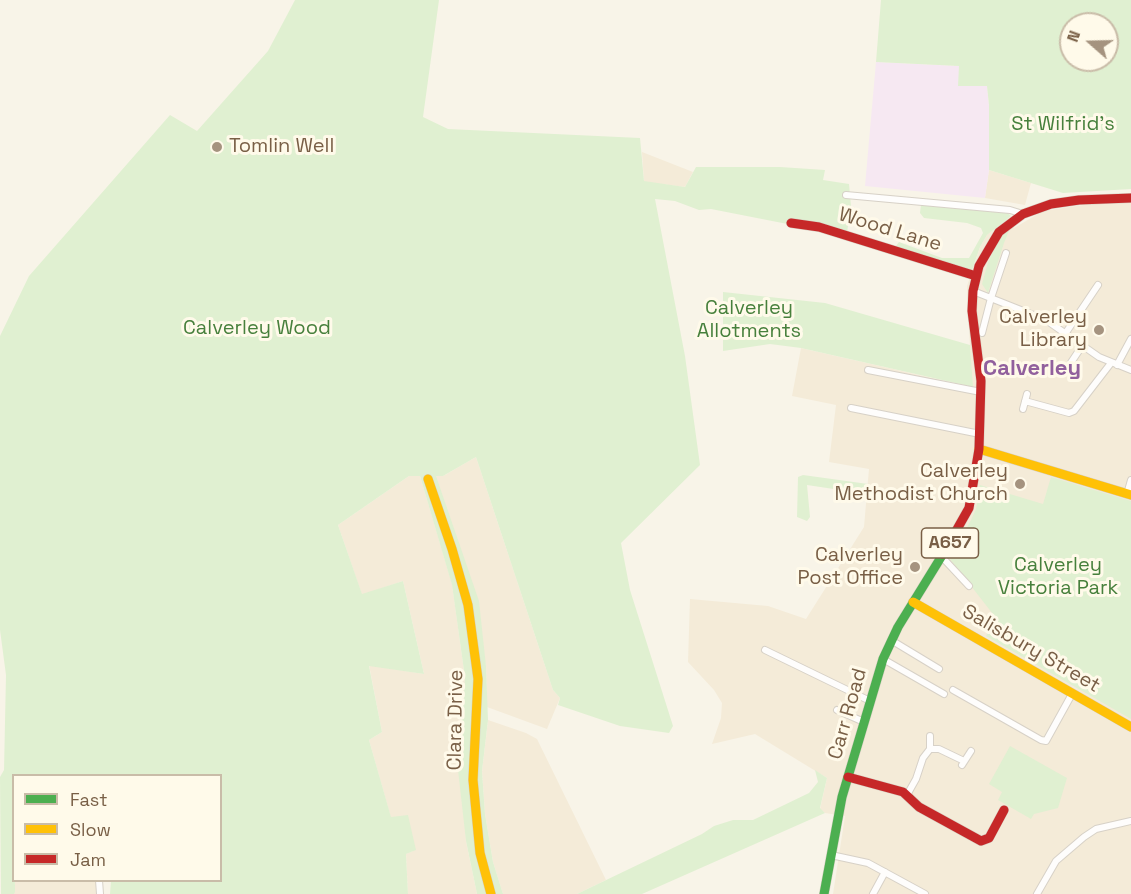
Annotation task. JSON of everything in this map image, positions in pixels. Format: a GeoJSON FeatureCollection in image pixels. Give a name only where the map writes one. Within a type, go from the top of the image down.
{"type":"FeatureCollection","features":[{"type":"Feature","properties":{"kind":"street"},"geometry":{"type":"LineString","coordinates":[[846,195],[1010,210],[1023,214]]}},
{"type":"Feature","properties":{"kind":"street","name":"A657"},"geometry":{"type":"LineString","coordinates":[[1023,214],[1051,204],[1079,200],[1131,198]]}},
{"type":"Feature","properties":{"kind":"street","name":"Carr Road"},"geometry":{"type":"LineString","coordinates":[[824,894],[842,797],[883,659],[891,640],[969,508],[979,449],[981,392],[972,311],[973,291],[985,254],[999,232],[1023,214]]}},
{"type":"Feature","properties":{"kind":"street","name":"Wood Lane"},"geometry":{"type":"LineString","coordinates":[[791,223],[819,227],[976,276]]}},
{"type":"Feature","properties":{"kind":"street"},"geometry":{"type":"LineString","coordinates":[[982,333],[1006,253]]}},
{"type":"Feature","properties":{"kind":"street"},"geometry":{"type":"LineString","coordinates":[[1065,334],[1098,285]]}},
{"type":"Feature","properties":{"kind":"street"},"geometry":{"type":"LineString","coordinates":[[973,291],[1046,320],[1082,346],[1114,364],[1131,370]]}},
{"type":"Feature","properties":{"kind":"street"},"geometry":{"type":"LineString","coordinates":[[1023,409],[1026,397],[1069,413],[1074,411],[1114,364],[1131,339]]}},
{"type":"Feature","properties":{"kind":"street"},"geometry":{"type":"LineString","coordinates":[[1066,370],[1082,346]]}},
{"type":"Feature","properties":{"kind":"street"},"geometry":{"type":"LineString","coordinates":[[868,370],[981,392]]}},
{"type":"Feature","properties":{"kind":"street"},"geometry":{"type":"LineString","coordinates":[[851,408],[980,434]]}},
{"type":"Feature","properties":{"kind":"street"},"geometry":{"type":"LineString","coordinates":[[979,449],[1129,494],[1131,480]]}},
{"type":"Feature","properties":{"kind":"street","name":"Clara Drive"},"geometry":{"type":"LineString","coordinates":[[428,480],[452,549],[468,605],[478,679],[473,780],[480,853],[491,894]]}},
{"type":"Feature","properties":{"kind":"street"},"geometry":{"type":"LineString","coordinates":[[941,556],[969,586]]}},
{"type":"Feature","properties":{"kind":"street","name":"Salisbury Street"},"geometry":{"type":"LineString","coordinates":[[913,602],[1131,727]]}},
{"type":"Feature","properties":{"kind":"street"},"geometry":{"type":"LineString","coordinates":[[891,640],[939,669]]}},
{"type":"Feature","properties":{"kind":"street"},"geometry":{"type":"LineString","coordinates":[[765,650],[870,701]]}},
{"type":"Feature","properties":{"kind":"street"},"geometry":{"type":"LineString","coordinates":[[883,659],[944,694]]}},
{"type":"Feature","properties":{"kind":"street"},"geometry":{"type":"LineString","coordinates":[[953,690],[1046,741],[1072,694]]}},
{"type":"Feature","properties":{"kind":"street"},"geometry":{"type":"LineString","coordinates":[[837,710],[864,722]]}},
{"type":"Feature","properties":{"kind":"street"},"geometry":{"type":"LineString","coordinates":[[907,795],[916,779],[922,758],[930,749],[930,736]]}},
{"type":"Feature","properties":{"kind":"street"},"geometry":{"type":"LineString","coordinates":[[930,749],[939,749],[963,763],[971,751]]}},
{"type":"Feature","properties":{"kind":"street"},"geometry":{"type":"LineString","coordinates":[[848,777],[899,790],[919,807],[981,841],[989,838],[1004,810]]}},
{"type":"Feature","properties":{"kind":"street"},"geometry":{"type":"LineString","coordinates":[[1037,894],[1056,861],[1084,837],[1096,830],[1131,821]]}},
{"type":"Feature","properties":{"kind":"street"},"geometry":{"type":"LineString","coordinates":[[831,855],[858,860],[925,894]]}},
{"type":"Feature","properties":{"kind":"street"},"geometry":{"type":"LineString","coordinates":[[873,894],[885,872]]}},
{"type":"Feature","properties":{"kind":"shaded area"},"geometry":{"type":"Polygon","coordinates":[[[876,62],[959,66],[987,86],[989,170],[985,198],[865,186],[876,62]]]}},
{"type":"Feature","properties":{"kind":"shaded area"},"geometry":{"type":"Polygon","coordinates":[[[642,152],[693,172],[685,187],[644,182],[642,152]]]}},
{"type":"Feature","properties":{"kind":"shaded area"},"geometry":{"type":"Polygon","coordinates":[[[989,170],[1031,183],[1025,205],[985,198],[989,170]]]}},
{"type":"Feature","properties":{"kind":"shaded area"},"geometry":{"type":"Polygon","coordinates":[[[1131,202],[1131,894],[833,894],[845,816],[825,813],[820,809],[827,778],[755,734],[712,744],[721,718],[722,703],[714,690],[688,662],[690,599],[768,606],[806,619],[864,527],[869,469],[829,462],[836,405],[792,396],[801,348],[972,387],[967,286],[980,247],[987,235],[1007,219],[1014,228],[1043,211],[1090,204],[1131,202]]]}},
{"type":"Feature","properties":{"kind":"shaded area"},"geometry":{"type":"Polygon","coordinates":[[[476,457],[553,690],[560,698],[547,729],[487,707],[486,666],[435,476],[443,476],[476,457]]]}},
{"type":"Feature","properties":{"kind":"shaded area"},"geometry":{"type":"Polygon","coordinates":[[[409,476],[420,476],[452,584],[465,678],[463,721],[466,841],[477,894],[408,894],[406,854],[415,850],[391,818],[369,740],[382,732],[369,665],[424,674],[403,581],[362,595],[338,525],[409,476]]]}},
{"type":"Feature","properties":{"kind":"shaded area"},"geometry":{"type":"Polygon","coordinates":[[[488,720],[537,739],[606,880],[577,894],[503,894],[493,862],[485,814],[482,771],[488,720]]]}},
{"type":"Feature","properties":{"kind":"shaded area"},"geometry":{"type":"Polygon","coordinates":[[[15,882],[99,882],[100,894],[14,894],[15,882]]]}},
{"type":"Feature","properties":{"kind":"green space","name":"Calverley Wood"},"geometry":{"type":"Polygon","coordinates":[[[295,0],[439,0],[423,117],[448,129],[640,138],[644,181],[685,187],[696,167],[780,167],[825,170],[823,180],[849,184],[851,206],[846,239],[818,230],[711,209],[699,210],[675,201],[655,199],[685,356],[700,465],[621,543],[630,590],[673,726],[669,733],[620,726],[558,705],[560,698],[553,690],[476,457],[443,476],[436,476],[479,601],[486,666],[488,720],[482,771],[485,814],[493,862],[503,894],[477,894],[466,841],[458,770],[465,678],[452,585],[420,476],[409,476],[338,525],[362,594],[403,581],[424,674],[369,666],[382,732],[369,740],[391,817],[408,815],[416,850],[406,854],[408,894],[110,894],[111,882],[222,882],[222,774],[12,774],[12,882],[15,882],[15,892],[14,894],[1,894],[0,777],[4,770],[6,675],[0,630],[0,336],[29,276],[170,115],[197,131],[268,51],[295,0]]]}},
{"type":"Feature","properties":{"kind":"green space","name":"St Wilfrid's"},"geometry":{"type":"Polygon","coordinates":[[[881,0],[1131,0],[1131,189],[1063,193],[989,170],[987,86],[958,86],[959,66],[876,62],[881,0]]]}},
{"type":"Feature","properties":{"kind":"green space"},"geometry":{"type":"Polygon","coordinates":[[[921,205],[1008,213],[1011,216],[987,235],[971,273],[896,246],[899,242],[942,258],[969,258],[983,233],[981,228],[967,223],[924,218],[920,213],[921,205]]]}},
{"type":"Feature","properties":{"kind":"green space"},"geometry":{"type":"Polygon","coordinates":[[[1010,228],[988,293],[982,284],[988,262],[999,240],[1010,228]]]}},
{"type":"Feature","properties":{"kind":"green space","name":"Calverley Allotments"},"geometry":{"type":"Polygon","coordinates":[[[723,292],[825,303],[970,345],[973,387],[801,348],[770,344],[723,351],[723,292]]]}},
{"type":"Feature","properties":{"kind":"green space"},"geometry":{"type":"Polygon","coordinates":[[[803,475],[868,484],[867,494],[807,485],[810,517],[807,521],[797,517],[798,477],[803,475]]]}},
{"type":"Feature","properties":{"kind":"green space","name":"Calverley Victoria Park"},"geometry":{"type":"Polygon","coordinates":[[[1051,477],[1131,501],[1131,719],[986,636],[996,618],[950,559],[976,509],[980,485],[1043,504],[1051,477]]]}},
{"type":"Feature","properties":{"kind":"green space"},"geometry":{"type":"Polygon","coordinates":[[[1010,746],[1067,778],[1058,808],[1034,814],[1031,819],[998,800],[1002,792],[989,784],[1010,746]]]}},
{"type":"Feature","properties":{"kind":"green space"},"geometry":{"type":"Polygon","coordinates":[[[815,770],[827,778],[820,808],[825,813],[642,894],[577,894],[702,834],[714,826],[733,820],[753,820],[809,793],[818,782],[815,770]]]}},
{"type":"Feature","properties":{"kind":"traffic: fast"},"geometry":{"type":"LineString","coordinates":[[824,894],[842,797],[883,659],[898,627],[943,554]]}},
{"type":"Feature","properties":{"kind":"traffic: slow"},"geometry":{"type":"LineString","coordinates":[[979,449],[1131,495]]}},
{"type":"Feature","properties":{"kind":"traffic: slow"},"geometry":{"type":"LineString","coordinates":[[428,479],[468,605],[478,679],[473,780],[480,853],[491,894]]}},
{"type":"Feature","properties":{"kind":"traffic: slow"},"geometry":{"type":"LineString","coordinates":[[913,602],[1131,727]]}},
{"type":"Feature","properties":{"kind":"traffic: jam"},"geometry":{"type":"LineString","coordinates":[[943,554],[969,508],[979,449],[981,381],[972,311],[973,291],[979,266],[999,232],[1023,214],[1051,204],[1079,200],[1131,198]]}},
{"type":"Feature","properties":{"kind":"traffic: jam"},"geometry":{"type":"LineString","coordinates":[[791,223],[819,227],[976,276]]}},
{"type":"Feature","properties":{"kind":"traffic: jam"},"geometry":{"type":"LineString","coordinates":[[848,777],[903,792],[919,807],[981,841],[989,838],[1004,810]]}},
{"type":"Feature","properties":{"kind":"place","name":"Tomlin Well"},"geometry":{"type":"Point","coordinates":[217,147]}},
{"type":"Feature","properties":{"kind":"place","name":"Calverley Library"},"geometry":{"type":"Point","coordinates":[1099,330]}},
{"type":"Feature","properties":{"kind":"place","name":"Calverley Methodist Church"},"geometry":{"type":"Point","coordinates":[1020,484]}},
{"type":"Feature","properties":{"kind":"place","name":"Calverley Post Office"},"geometry":{"type":"Point","coordinates":[915,567]}},
{"type":"Feature","properties":{"kind":"district","name":"Calverley"},"geometry":{"type":"Point","coordinates":[1032,369]}}]}
